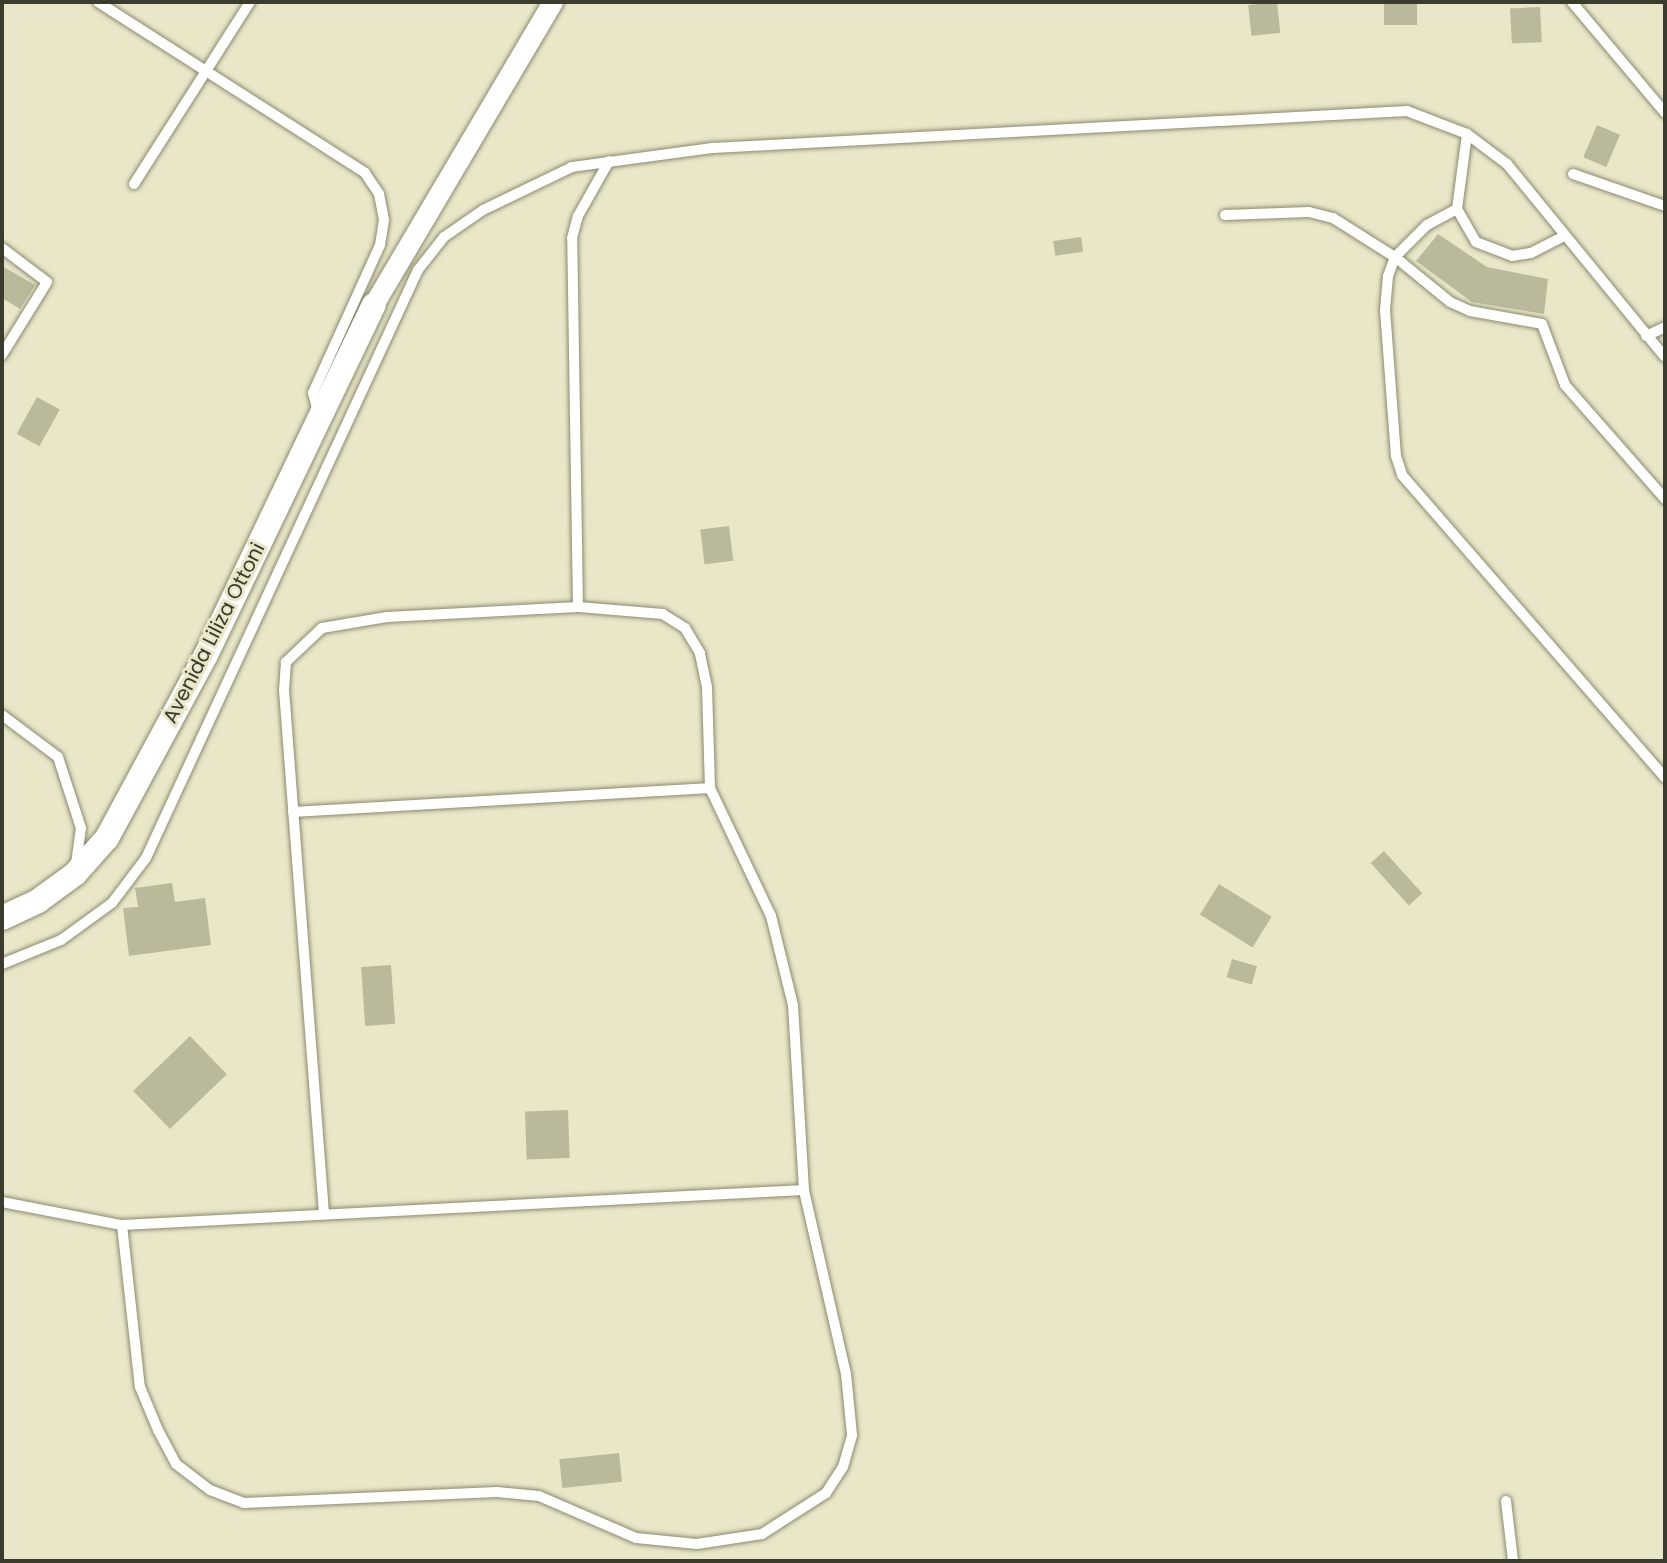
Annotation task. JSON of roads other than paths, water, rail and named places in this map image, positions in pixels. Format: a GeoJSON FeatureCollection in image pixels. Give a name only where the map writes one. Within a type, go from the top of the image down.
{"type":"FeatureCollection","features":[{"type":"Feature","properties":{"kind":"street"},"geometry":{"type":"LineString","coordinates":[[374,305],[553,2]]}},
{"type":"Feature","properties":{"kind":"street","name":"Avenida Liliza Ottoni"},"geometry":{"type":"LineString","coordinates":[[2,918],[38,901],[75,874],[107,838],[199,669],[374,305]]}},
{"type":"Feature","properties":{"kind":"lane"},"geometry":{"type":"LineString","coordinates":[[98,2],[365,173],[379,194],[384,220],[380,245],[313,393],[320,417]]}},
{"type":"Feature","properties":{"kind":"lane"},"geometry":{"type":"LineString","coordinates":[[134,184],[250,2]]}},
{"type":"Feature","properties":{"kind":"lane"},"geometry":{"type":"LineString","coordinates":[[1572,2],[1665,113]]}},
{"type":"Feature","properties":{"kind":"lane"},"geometry":{"type":"LineString","coordinates":[[2,964],[74,931],[112,903],[146,858],[418,270],[444,237],[483,210],[572,167],[713,148],[1407,111],[1467,134],[1507,164],[1563,237],[1665,357]]}},
{"type":"Feature","properties":{"kind":"lane"},"geometry":{"type":"LineString","coordinates":[[1467,134],[1457,209],[1476,242],[1493,252],[1531,253],[1563,237]]}},
{"type":"Feature","properties":{"kind":"lane"},"geometry":{"type":"LineString","coordinates":[[578,607],[572,238],[578,216],[609,161]]}},
{"type":"Feature","properties":{"kind":"lane"},"geometry":{"type":"LineString","coordinates":[[1573,174],[1665,206]]}},
{"type":"Feature","properties":{"kind":"lane"},"geometry":{"type":"LineString","coordinates":[[1457,209],[1427,225],[1395,257],[1385,310],[1396,456],[1402,475],[1665,778]]}},
{"type":"Feature","properties":{"kind":"lane"},"geometry":{"type":"LineString","coordinates":[[1225,215],[1309,212],[1357,230],[1450,302],[1470,311],[1545,326],[1565,385],[1665,499]]}},
{"type":"Feature","properties":{"kind":"lane"},"geometry":{"type":"LineString","coordinates":[[2,248],[47,282],[2,355]]}},
{"type":"Feature","properties":{"kind":"lane"},"geometry":{"type":"LineString","coordinates":[[1646,336],[1665,327]]}},
{"type":"Feature","properties":{"kind":"lane"},"geometry":{"type":"LineString","coordinates":[[122,1225],[140,1387],[176,1464],[210,1490],[244,1503],[497,1492],[539,1496],[636,1538],[697,1544],[762,1534],[796,1517],[826,1493],[843,1467],[852,1435],[846,1374],[804,1190],[793,1005],[771,916],[710,788],[707,687],[700,653],[685,628],[663,614],[578,607],[387,617],[322,628],[286,662],[293,812],[324,1214]]}},
{"type":"Feature","properties":{"kind":"lane"},"geometry":{"type":"LineString","coordinates":[[2,715],[58,757],[81,828],[75,874]]}},
{"type":"Feature","properties":{"kind":"lane"},"geometry":{"type":"LineString","coordinates":[[293,812],[710,788]]}},
{"type":"Feature","properties":{"kind":"lane"},"geometry":{"type":"LineString","coordinates":[[2,1202],[122,1225],[804,1190]]}},
{"type":"Feature","properties":{"kind":"lane"},"geometry":{"type":"LineString","coordinates":[[1506,1501],[1513,1561]]}}]}
